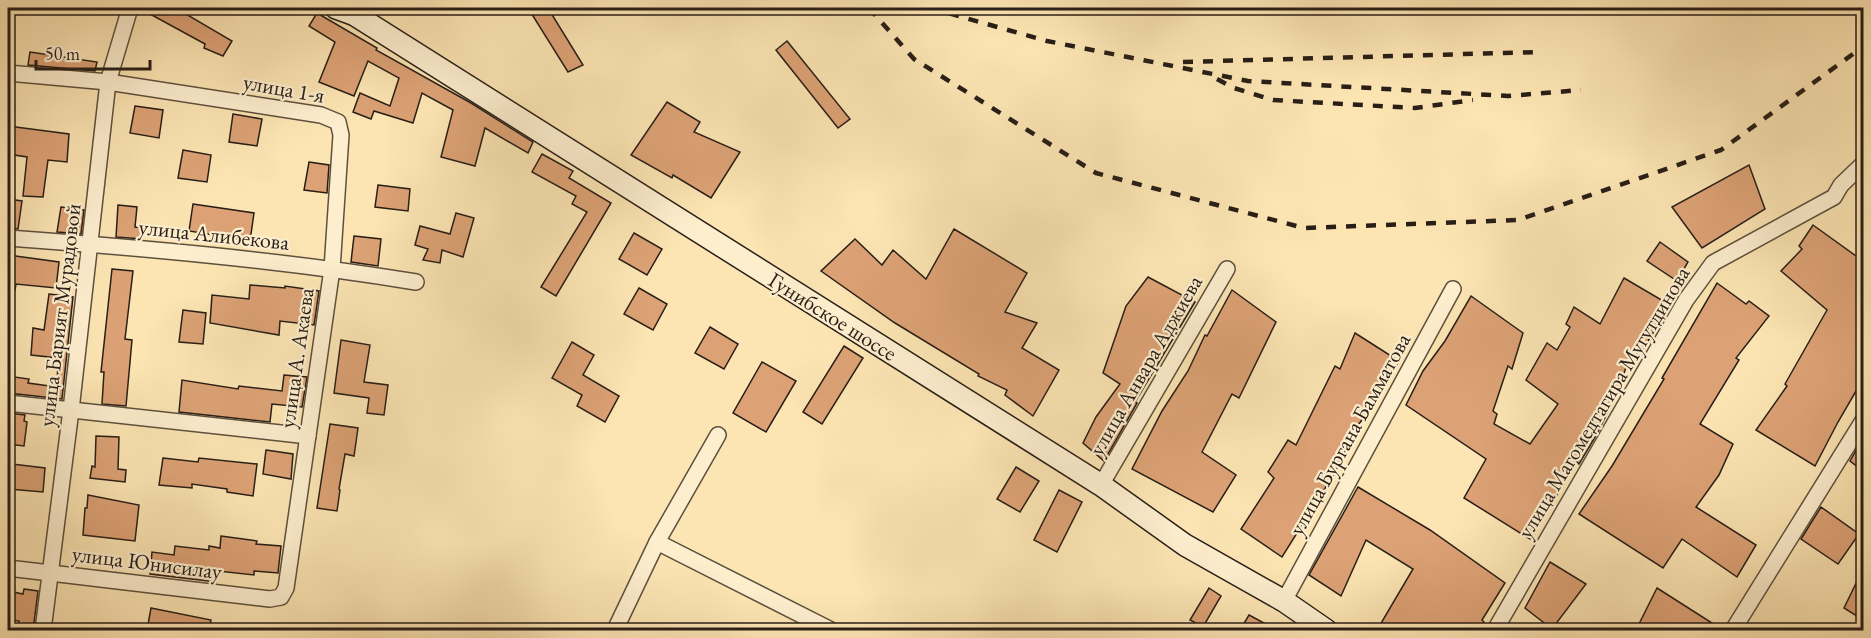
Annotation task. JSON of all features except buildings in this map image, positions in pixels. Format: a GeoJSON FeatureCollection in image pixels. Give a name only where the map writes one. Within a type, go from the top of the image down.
{"type":"FeatureCollection","features":[{"type":"Feature","properties":{"kind":"main road","name":"Гунибское шоссе"},"geometry":{"type":"LineString","coordinates":[[345,10],[1101,485],[1185,545],[1284,601],[1326,630]]}},
{"type":"Feature","properties":{"kind":"street","name":"улица Барият Мурадовой"},"geometry":{"type":"LineString","coordinates":[[43,630],[71,410],[108,82],[130,8]]}},
{"type":"Feature","properties":{"kind":"street","name":"улица 1-я"},"geometry":{"type":"LineString","coordinates":[[8,73],[108,82],[321,115],[338,122]]}},
{"type":"Feature","properties":{"kind":"street","name":"улица А. Акаева"},"geometry":{"type":"LineString","coordinates":[[281,597],[286,588],[332,268],[341,151],[338,122]]}},
{"type":"Feature","properties":{"kind":"street","name":"улица Магомедтагира Мугутдинова"},"geometry":{"type":"LineString","coordinates":[[1495,630],[1686,300],[1713,263],[1834,197],[1841,185],[1863,163]]}},
{"type":"Feature","properties":{"kind":"street","name":"улица Алибекова"},"geometry":{"type":"LineString","coordinates":[[8,238],[332,268],[416,282]]}},
{"type":"Feature","properties":{"kind":"street","name":"улица Анвара Аджиева"},"geometry":{"type":"LineString","coordinates":[[1101,485],[1227,268]]}},
{"type":"Feature","properties":{"kind":"street","name":"улица Бургана Бамматова"},"geometry":{"type":"LineString","coordinates":[[1284,601],[1453,289]]}},
{"type":"Feature","properties":{"kind":"street"},"geometry":{"type":"LineString","coordinates":[[8,403],[308,436]]}},
{"type":"Feature","properties":{"kind":"street"},"geometry":{"type":"LineString","coordinates":[[1733,630],[1863,419]]}},
{"type":"Feature","properties":{"kind":"street"},"geometry":{"type":"LineString","coordinates":[[615,630],[657,542],[718,435]]}},
{"type":"Feature","properties":{"kind":"street"},"geometry":{"type":"LineString","coordinates":[[657,542],[831,630]]}},
{"type":"Feature","properties":{"kind":"street","name":"улица Юнисилау"},"geometry":{"type":"LineString","coordinates":[[8,568],[270,599],[281,597]]}},
{"type":"Feature","properties":{"kind":"railway"},"geometry":{"type":"LineString","coordinates":[[869,8],[914,59],[1096,173],[1304,228],[1518,220],[1721,150],[1864,46]]}},
{"type":"Feature","properties":{"kind":"railway"},"geometry":{"type":"LineString","coordinates":[[930,8],[1047,41],[1248,81],[1508,96],[1581,90]]}},
{"type":"Feature","properties":{"kind":"railway"},"geometry":{"type":"LineString","coordinates":[[1183,62],[1538,52]]}},
{"type":"Feature","properties":{"kind":"railway"},"geometry":{"type":"LineString","coordinates":[[1217,79],[1234,88],[1273,100],[1415,108],[1473,100]]}}]}
